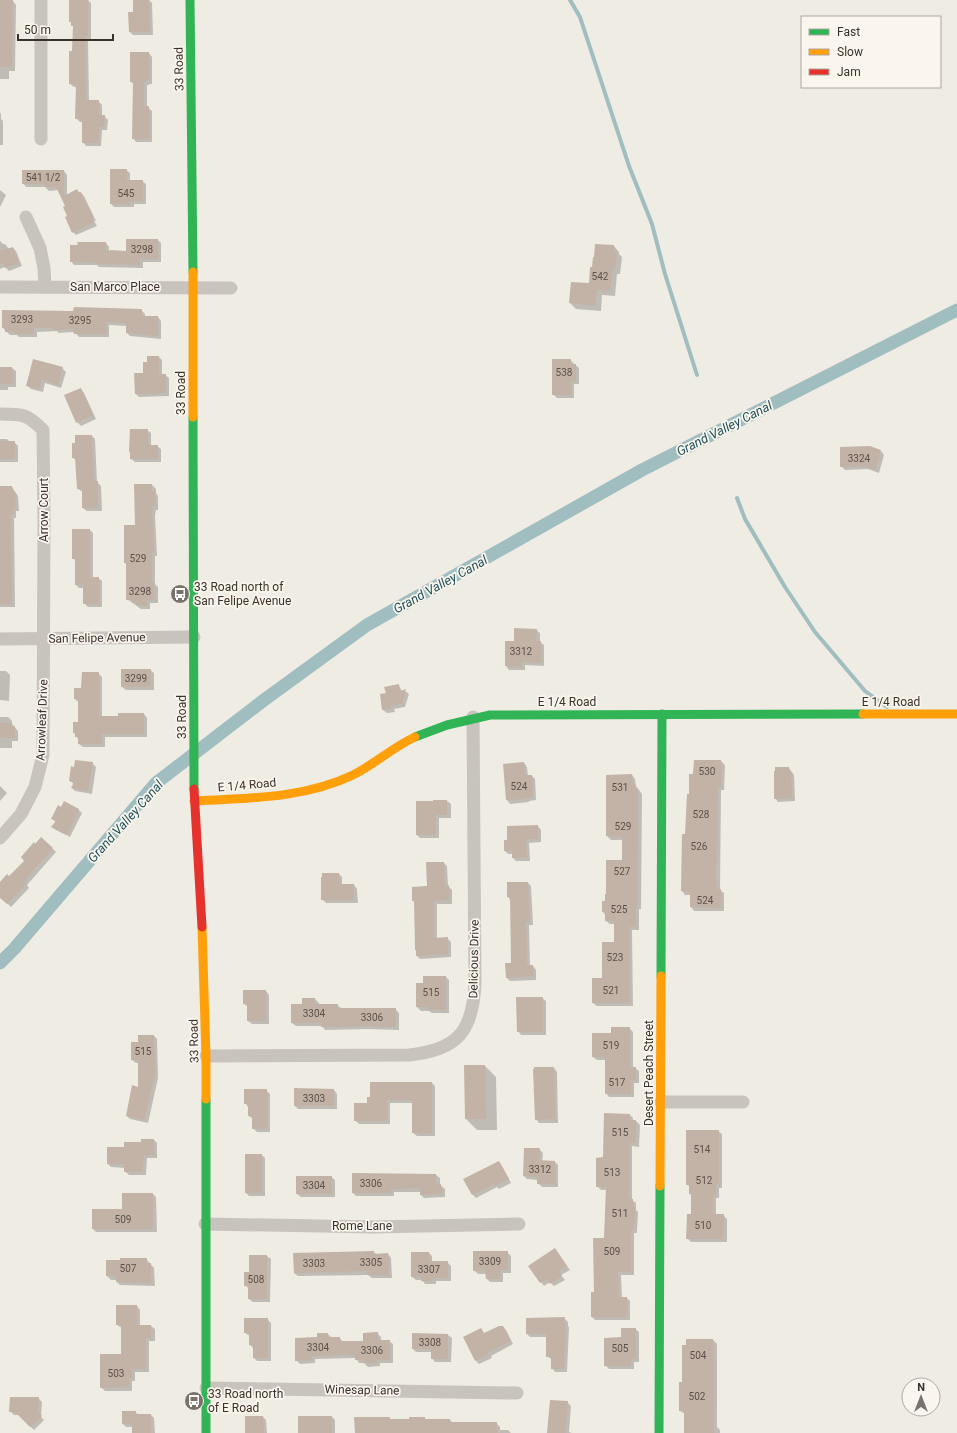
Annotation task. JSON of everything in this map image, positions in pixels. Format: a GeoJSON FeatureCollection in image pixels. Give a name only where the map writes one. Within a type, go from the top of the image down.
{"type":"FeatureCollection","features":[{"type":"Feature","properties":{"kind":"street"},"geometry":{"type":"LineString","coordinates":[[41,0],[41,139]]}},
{"type":"Feature","properties":{"kind":"street","name":"33 Road"},"geometry":{"type":"LineString","coordinates":[[190,0],[193,288],[194,801],[203,945],[206,1056],[206,1433]]}},
{"type":"Feature","properties":{"kind":"street"},"geometry":{"type":"LineString","coordinates":[[26,217],[40,248],[44,268],[45,287]]}},
{"type":"Feature","properties":{"kind":"street","name":"San Marco Place"},"geometry":{"type":"LineString","coordinates":[[0,288],[231,288]]}},
{"type":"Feature","properties":{"kind":"street","name":"Arrow Court"},"geometry":{"type":"LineString","coordinates":[[0,414],[19,414],[32,419],[43,430],[43,639]]}},
{"type":"Feature","properties":{"kind":"street","name":"San Felipe Avenue"},"geometry":{"type":"LineString","coordinates":[[0,639],[194,637]]}},
{"type":"Feature","properties":{"kind":"street","name":"Arrowleaf Drive"},"geometry":{"type":"LineString","coordinates":[[0,838],[21,814],[35,787],[43,755],[43,639]]}},
{"type":"Feature","properties":{"kind":"street","name":"Desert Peach Street"},"geometry":{"type":"LineString","coordinates":[[659,1433],[662,714]]}},
{"type":"Feature","properties":{"kind":"street","name":"E 1/4 Road"},"geometry":{"type":"LineString","coordinates":[[194,801],[263,798],[317,789],[352,776],[406,741],[436,729],[472,718],[490,715],[957,714]]}},
{"type":"Feature","properties":{"kind":"street","name":"Delicious Drive"},"geometry":{"type":"LineString","coordinates":[[206,1056],[423,1053],[446,1046],[456,1039],[464,1029],[471,1014],[476,983],[472,718]]}},
{"type":"Feature","properties":{"kind":"street"},"geometry":{"type":"LineString","coordinates":[[661,1102],[743,1102]]}},
{"type":"Feature","properties":{"kind":"street","name":"Rome Lane"},"geometry":{"type":"LineString","coordinates":[[205,1224],[374,1227],[518,1224]]}},
{"type":"Feature","properties":{"kind":"street","name":"Winesap Lane"},"geometry":{"type":"LineString","coordinates":[[206,1388],[517,1393]]}},
{"type":"Feature","properties":{"kind":"building"},"geometry":{"type":"Polygon","coordinates":[[[0,0],[13,0],[12,67],[0,67],[0,0]]]}},
{"type":"Feature","properties":{"kind":"building"},"geometry":{"type":"Polygon","coordinates":[[[69,0],[88,0],[88,36],[85,36],[86,100],[99,100],[99,115],[105,115],[104,127],[99,127],[98,143],[82,143],[82,119],[75,119],[76,84],[69,84],[69,51],[72,51],[73,26],[71,26],[71,22],[69,22],[69,0]]]}},
{"type":"Feature","properties":{"kind":"building"},"geometry":{"type":"Polygon","coordinates":[[[133,0],[149,0],[150,32],[129,32],[128,12],[133,12],[133,0]]]}},
{"type":"Feature","properties":{"kind":"building"},"geometry":{"type":"Polygon","coordinates":[[[130,52],[149,52],[149,80],[144,82],[144,106],[149,106],[149,139],[132,139],[133,82],[130,82],[130,52]]]}},
{"type":"Feature","properties":{"kind":"building"},"geometry":{"type":"Polygon","coordinates":[[[110,169],[127,169],[127,180],[143,180],[143,201],[131,201],[131,204],[110,204],[110,169]]]}},
{"type":"Feature","properties":{"kind":"building"},"geometry":{"type":"Polygon","coordinates":[[[22,170],[64,170],[64,196],[77,189],[79,193],[81,192],[94,222],[72,233],[65,217],[67,216],[63,207],[65,206],[56,187],[44,187],[44,184],[22,184],[22,170]]]}},
{"type":"Feature","properties":{"kind":"building"},"geometry":{"type":"Polygon","coordinates":[[[126,239],[158,239],[158,259],[140,259],[140,265],[70,262],[70,245],[78,245],[77,242],[106,242],[106,250],[109,250],[110,252],[110,250],[126,251],[126,239]]]}},
{"type":"Feature","properties":{"kind":"building"},"geometry":{"type":"Polygon","coordinates":[[[595,244],[614,245],[614,251],[617,251],[615,269],[612,269],[610,291],[597,290],[595,306],[569,303],[571,282],[589,283],[590,267],[592,267],[595,244]]]}},
{"type":"Feature","properties":{"kind":"building"},"geometry":{"type":"Polygon","coordinates":[[[13,247],[19,263],[5,268],[3,263],[0,264],[0,251],[13,247]]]}},
{"type":"Feature","properties":{"kind":"building"},"geometry":{"type":"Polygon","coordinates":[[[74,307],[142,309],[142,316],[158,316],[158,336],[126,333],[126,323],[106,322],[106,334],[74,334],[73,329],[54,330],[54,328],[34,328],[34,334],[15,334],[15,332],[5,332],[5,328],[2,328],[2,310],[73,311],[74,307]]]}},
{"type":"Feature","properties":{"kind":"building"},"geometry":{"type":"Polygon","coordinates":[[[147,356],[159,356],[159,374],[166,374],[166,393],[135,394],[134,373],[143,373],[143,362],[147,362],[147,356]]]}},
{"type":"Feature","properties":{"kind":"building"},"geometry":{"type":"Polygon","coordinates":[[[33,359],[63,367],[58,385],[42,380],[39,389],[26,386],[33,359]]]}},
{"type":"Feature","properties":{"kind":"building"},"geometry":{"type":"Polygon","coordinates":[[[552,359],[571,359],[571,364],[576,364],[576,381],[571,381],[571,395],[552,395],[552,359]]]}},
{"type":"Feature","properties":{"kind":"building"},"geometry":{"type":"Polygon","coordinates":[[[0,367],[12,367],[13,384],[0,384],[0,367]]]}},
{"type":"Feature","properties":{"kind":"building"},"geometry":{"type":"Polygon","coordinates":[[[81,388],[93,415],[76,423],[64,395],[81,388]]]}},
{"type":"Feature","properties":{"kind":"building"},"geometry":{"type":"Polygon","coordinates":[[[130,429],[148,429],[148,445],[158,445],[158,459],[130,459],[130,429]]]}},
{"type":"Feature","properties":{"kind":"building"},"geometry":{"type":"Polygon","coordinates":[[[75,435],[92,435],[94,481],[98,481],[98,508],[82,508],[82,489],[77,489],[75,458],[72,458],[72,443],[75,443],[75,435]]]}},
{"type":"Feature","properties":{"kind":"building"},"geometry":{"type":"Polygon","coordinates":[[[0,441],[15,441],[15,459],[0,459],[0,441]]]}},
{"type":"Feature","properties":{"kind":"building"},"geometry":{"type":"Polygon","coordinates":[[[870,446],[881,450],[875,470],[864,466],[840,467],[840,447],[870,446]]]}},
{"type":"Feature","properties":{"kind":"building"},"geometry":{"type":"Polygon","coordinates":[[[134,484],[152,484],[152,491],[155,491],[155,506],[152,506],[154,552],[152,552],[152,582],[154,582],[154,600],[147,600],[147,606],[136,605],[136,603],[132,603],[132,600],[126,600],[124,525],[135,525],[134,484]]]}},
{"type":"Feature","properties":{"kind":"building"},"geometry":{"type":"Polygon","coordinates":[[[0,486],[12,486],[13,492],[15,492],[16,508],[13,508],[13,514],[11,515],[12,604],[0,604],[0,486]]]}},
{"type":"Feature","properties":{"kind":"building"},"geometry":{"type":"Polygon","coordinates":[[[72,529],[90,529],[90,577],[99,577],[99,604],[83,604],[83,585],[75,585],[75,559],[72,559],[72,529]]]}},
{"type":"Feature","properties":{"kind":"building"},"geometry":{"type":"Polygon","coordinates":[[[514,628],[537,629],[536,641],[541,641],[541,663],[522,662],[522,667],[505,666],[505,641],[514,641],[514,628]]]}},
{"type":"Feature","properties":{"kind":"building"},"geometry":{"type":"Polygon","coordinates":[[[121,669],[151,669],[151,687],[121,687],[121,669]]]}},
{"type":"Feature","properties":{"kind":"building"},"geometry":{"type":"Polygon","coordinates":[[[82,672],[99,672],[99,716],[118,716],[118,713],[144,713],[144,734],[102,734],[102,744],[78,744],[78,737],[75,737],[75,733],[73,733],[73,722],[78,722],[78,699],[74,699],[74,688],[81,688],[82,672]]]}},
{"type":"Feature","properties":{"kind":"building"},"geometry":{"type":"Polygon","coordinates":[[[399,684],[400,691],[406,689],[402,704],[391,705],[392,708],[382,710],[380,694],[386,693],[384,687],[399,684]]]}},
{"type":"Feature","properties":{"kind":"building"},"geometry":{"type":"Polygon","coordinates":[[[0,723],[12,723],[12,726],[15,726],[15,738],[0,738],[0,723]]]}},
{"type":"Feature","properties":{"kind":"building"},"geometry":{"type":"Polygon","coordinates":[[[75,760],[93,762],[88,791],[71,788],[74,782],[69,781],[71,766],[74,767],[75,760]]]}},
{"type":"Feature","properties":{"kind":"building"},"geometry":{"type":"Polygon","coordinates":[[[694,760],[721,760],[721,787],[718,787],[716,877],[717,889],[721,889],[721,908],[690,907],[690,892],[681,891],[682,834],[685,834],[687,794],[689,794],[689,774],[693,774],[694,760]]]}},
{"type":"Feature","properties":{"kind":"building"},"geometry":{"type":"Polygon","coordinates":[[[524,762],[525,775],[532,775],[533,797],[526,799],[506,800],[503,764],[524,762]]]}},
{"type":"Feature","properties":{"kind":"building"},"geometry":{"type":"Polygon","coordinates":[[[775,767],[789,767],[789,771],[791,771],[792,798],[774,799],[775,767]]]}},
{"type":"Feature","properties":{"kind":"building"},"geometry":{"type":"Polygon","coordinates":[[[632,774],[635,789],[638,789],[638,838],[636,927],[629,927],[629,1003],[592,1003],[592,978],[602,978],[602,942],[614,942],[614,921],[605,921],[605,912],[602,912],[602,901],[605,901],[606,894],[606,860],[622,860],[622,837],[606,836],[606,775],[632,774]]]}},
{"type":"Feature","properties":{"kind":"building"},"geometry":{"type":"Polygon","coordinates":[[[447,800],[447,815],[436,815],[436,835],[416,835],[416,801],[447,800]]]}},
{"type":"Feature","properties":{"kind":"building"},"geometry":{"type":"Polygon","coordinates":[[[64,801],[79,809],[67,835],[51,827],[56,821],[51,819],[58,805],[61,807],[64,801]]]}},
{"type":"Feature","properties":{"kind":"building"},"geometry":{"type":"Polygon","coordinates":[[[538,825],[538,839],[526,839],[527,858],[512,858],[512,851],[504,851],[504,840],[507,840],[507,826],[538,825]]]}},
{"type":"Feature","properties":{"kind":"building"},"geometry":{"type":"Polygon","coordinates":[[[41,837],[53,848],[24,881],[27,883],[7,904],[0,898],[0,882],[7,874],[9,876],[24,861],[21,857],[34,842],[35,844],[41,837]]]}},
{"type":"Feature","properties":{"kind":"building"},"geometry":{"type":"Polygon","coordinates":[[[426,862],[444,862],[445,886],[449,885],[449,900],[434,901],[434,938],[448,937],[448,954],[416,956],[412,887],[427,886],[426,862]]]}},
{"type":"Feature","properties":{"kind":"building"},"geometry":{"type":"Polygon","coordinates":[[[322,873],[339,873],[340,884],[354,884],[354,900],[321,900],[322,873]]]}},
{"type":"Feature","properties":{"kind":"building"},"geometry":{"type":"Polygon","coordinates":[[[507,882],[528,882],[530,922],[526,922],[527,965],[533,965],[533,976],[506,978],[505,963],[511,963],[510,897],[507,897],[507,882]]]}},
{"type":"Feature","properties":{"kind":"building"},"geometry":{"type":"Polygon","coordinates":[[[423,976],[446,976],[446,1010],[427,1010],[427,1007],[416,1007],[416,983],[423,983],[423,976]]]}},
{"type":"Feature","properties":{"kind":"building"},"geometry":{"type":"Polygon","coordinates":[[[243,990],[266,990],[266,1021],[247,1021],[247,1004],[243,1004],[243,990]]]}},
{"type":"Feature","properties":{"kind":"building"},"geometry":{"type":"Polygon","coordinates":[[[516,997],[543,997],[543,1032],[517,1032],[516,997]]]}},
{"type":"Feature","properties":{"kind":"building"},"geometry":{"type":"Polygon","coordinates":[[[302,998],[315,998],[315,1004],[338,1004],[338,1008],[396,1008],[396,1027],[321,1027],[321,1023],[291,1023],[291,1004],[302,1004],[302,998]]]}},
{"type":"Feature","properties":{"kind":"building"},"geometry":{"type":"Polygon","coordinates":[[[611,1027],[630,1027],[630,1067],[636,1067],[636,1080],[631,1080],[631,1094],[605,1094],[605,1057],[592,1057],[592,1033],[611,1033],[611,1027]]]}},
{"type":"Feature","properties":{"kind":"building"},"geometry":{"type":"Polygon","coordinates":[[[138,1035],[154,1035],[155,1074],[144,1120],[126,1116],[132,1085],[138,1087],[138,1060],[131,1060],[131,1042],[138,1042],[138,1035]]]}},
{"type":"Feature","properties":{"kind":"building"},"geometry":{"type":"Polygon","coordinates":[[[464,1065],[485,1065],[486,1119],[465,1119],[464,1065]]]}},
{"type":"Feature","properties":{"kind":"building"},"geometry":{"type":"Polygon","coordinates":[[[534,1067],[554,1067],[555,1119],[535,1120],[534,1067]]]}},
{"type":"Feature","properties":{"kind":"building"},"geometry":{"type":"Polygon","coordinates":[[[370,1082],[432,1082],[432,1133],[412,1133],[412,1100],[387,1100],[387,1121],[354,1121],[354,1103],[367,1103],[367,1097],[370,1097],[370,1082]]]}},
{"type":"Feature","properties":{"kind":"building"},"geometry":{"type":"Polygon","coordinates":[[[294,1088],[334,1089],[334,1106],[294,1106],[294,1088]]]}},
{"type":"Feature","properties":{"kind":"building"},"geometry":{"type":"Polygon","coordinates":[[[244,1089],[267,1089],[267,1129],[252,1129],[252,1116],[248,1116],[248,1104],[244,1104],[244,1089]]]}},
{"type":"Feature","properties":{"kind":"building"},"geometry":{"type":"Polygon","coordinates":[[[604,1113],[630,1114],[630,1120],[636,1120],[636,1143],[629,1143],[629,1199],[633,1199],[633,1207],[635,1207],[634,1230],[631,1230],[631,1272],[618,1272],[619,1297],[627,1297],[627,1317],[591,1317],[591,1292],[594,1292],[593,1238],[604,1238],[606,1187],[596,1187],[596,1158],[603,1157],[604,1113]]]}},
{"type":"Feature","properties":{"kind":"building"},"geometry":{"type":"Polygon","coordinates":[[[686,1130],[719,1130],[719,1184],[716,1184],[716,1194],[713,1194],[713,1214],[724,1214],[723,1239],[686,1239],[687,1214],[691,1214],[691,1194],[689,1194],[689,1185],[686,1185],[686,1130]]]}},
{"type":"Feature","properties":{"kind":"building"},"geometry":{"type":"Polygon","coordinates":[[[141,1139],[154,1139],[154,1155],[144,1155],[142,1172],[124,1172],[124,1164],[107,1164],[107,1147],[124,1147],[124,1142],[141,1142],[141,1139]]]}},
{"type":"Feature","properties":{"kind":"building"},"geometry":{"type":"Polygon","coordinates":[[[524,1148],[540,1148],[539,1160],[555,1161],[555,1184],[537,1184],[537,1177],[523,1176],[524,1148]]]}},
{"type":"Feature","properties":{"kind":"building"},"geometry":{"type":"Polygon","coordinates":[[[245,1154],[262,1154],[262,1193],[245,1193],[245,1154]]]}},
{"type":"Feature","properties":{"kind":"building"},"geometry":{"type":"Polygon","coordinates":[[[499,1161],[509,1179],[495,1186],[494,1184],[472,1195],[463,1179],[499,1161]]]}},
{"type":"Feature","properties":{"kind":"building"},"geometry":{"type":"Polygon","coordinates":[[[352,1173],[436,1174],[436,1184],[441,1184],[442,1194],[420,1195],[420,1188],[391,1189],[391,1193],[352,1193],[352,1173]]]}},
{"type":"Feature","properties":{"kind":"building"},"geometry":{"type":"Polygon","coordinates":[[[296,1176],[332,1176],[332,1194],[296,1194],[296,1176]]]}},
{"type":"Feature","properties":{"kind":"building"},"geometry":{"type":"Polygon","coordinates":[[[122,1193],[153,1193],[153,1229],[92,1229],[92,1209],[122,1209],[122,1193]]]}},
{"type":"Feature","properties":{"kind":"building"},"geometry":{"type":"Polygon","coordinates":[[[555,1248],[567,1266],[559,1271],[562,1276],[550,1284],[547,1279],[540,1283],[528,1266],[555,1248]]]}},
{"type":"Feature","properties":{"kind":"building"},"geometry":{"type":"Polygon","coordinates":[[[374,1251],[374,1254],[388,1253],[389,1275],[367,1275],[367,1271],[294,1273],[293,1253],[374,1251]]]}},
{"type":"Feature","properties":{"kind":"building"},"geometry":{"type":"Polygon","coordinates":[[[473,1251],[508,1251],[508,1270],[500,1270],[500,1279],[486,1279],[485,1270],[473,1271],[473,1251]]]}},
{"type":"Feature","properties":{"kind":"building"},"geometry":{"type":"Polygon","coordinates":[[[411,1252],[429,1252],[429,1261],[448,1261],[448,1278],[433,1278],[433,1281],[421,1281],[421,1277],[411,1277],[411,1252]]]}},
{"type":"Feature","properties":{"kind":"building"},"geometry":{"type":"Polygon","coordinates":[[[249,1255],[267,1255],[267,1299],[248,1299],[248,1286],[244,1286],[244,1272],[249,1272],[249,1255]]]}},
{"type":"Feature","properties":{"kind":"building"},"geometry":{"type":"Polygon","coordinates":[[[120,1258],[147,1258],[147,1263],[151,1263],[151,1283],[116,1282],[116,1276],[106,1276],[106,1260],[120,1260],[120,1258]]]}},
{"type":"Feature","properties":{"kind":"building"},"geometry":{"type":"Polygon","coordinates":[[[116,1305],[137,1305],[137,1325],[151,1325],[151,1338],[146,1338],[146,1369],[132,1369],[132,1378],[129,1378],[129,1387],[100,1388],[100,1354],[121,1354],[121,1325],[116,1325],[116,1305]]]}},
{"type":"Feature","properties":{"kind":"building"},"geometry":{"type":"Polygon","coordinates":[[[565,1317],[564,1369],[551,1369],[551,1357],[546,1357],[546,1334],[526,1334],[526,1318],[565,1317]]]}},
{"type":"Feature","properties":{"kind":"building"},"geometry":{"type":"Polygon","coordinates":[[[244,1318],[268,1318],[268,1358],[253,1358],[253,1345],[249,1345],[249,1333],[244,1333],[244,1318]]]}},
{"type":"Feature","properties":{"kind":"building"},"geometry":{"type":"Polygon","coordinates":[[[499,1326],[503,1326],[511,1341],[488,1352],[489,1354],[475,1361],[463,1337],[481,1328],[484,1333],[499,1326]]]}},
{"type":"Feature","properties":{"kind":"building"},"geometry":{"type":"Polygon","coordinates":[[[621,1328],[636,1328],[636,1359],[631,1359],[631,1366],[604,1366],[604,1338],[621,1337],[621,1328]]]}},
{"type":"Feature","properties":{"kind":"building"},"geometry":{"type":"Polygon","coordinates":[[[378,1332],[378,1340],[390,1340],[390,1360],[377,1360],[377,1363],[363,1363],[363,1360],[355,1360],[355,1355],[312,1356],[312,1360],[295,1361],[295,1338],[317,1337],[317,1333],[328,1333],[328,1337],[340,1337],[340,1341],[363,1341],[363,1333],[378,1332]]]}},
{"type":"Feature","properties":{"kind":"building"},"geometry":{"type":"Polygon","coordinates":[[[412,1333],[448,1334],[448,1359],[431,1359],[431,1349],[412,1349],[412,1333]]]}},
{"type":"Feature","properties":{"kind":"building"},"geometry":{"type":"Polygon","coordinates":[[[686,1339],[713,1339],[714,1433],[684,1433],[684,1411],[679,1411],[679,1382],[682,1382],[682,1345],[686,1345],[686,1339]]]}},
{"type":"Feature","properties":{"kind":"building"},"geometry":{"type":"Polygon","coordinates":[[[10,1397],[39,1397],[38,1412],[42,1416],[30,1427],[15,1412],[9,1412],[10,1397]]]}},
{"type":"Feature","properties":{"kind":"building"},"geometry":{"type":"Polygon","coordinates":[[[550,1400],[568,1401],[565,1433],[547,1433],[550,1400]]]}},
{"type":"Feature","properties":{"kind":"building"},"geometry":{"type":"Polygon","coordinates":[[[122,1411],[136,1411],[136,1414],[151,1414],[151,1433],[132,1433],[132,1424],[122,1424],[122,1411]]]}},
{"type":"Feature","properties":{"kind":"building"},"geometry":{"type":"Polygon","coordinates":[[[245,1416],[263,1416],[264,1433],[245,1433],[245,1416]]]}},
{"type":"Feature","properties":{"kind":"building"},"geometry":{"type":"Polygon","coordinates":[[[298,1416],[332,1416],[332,1433],[298,1433],[298,1416]]]}},
{"type":"Feature","properties":{"kind":"building"},"geometry":{"type":"Polygon","coordinates":[[[354,1417],[390,1417],[390,1419],[409,1419],[409,1417],[425,1417],[425,1419],[450,1419],[450,1422],[497,1422],[497,1433],[355,1433],[354,1417]]]}},
{"type":"Feature","properties":{"kind":"waterway"},"geometry":{"type":"LineString","coordinates":[[570,0],[580,17],[629,166],[652,224],[665,274],[697,375]]}},
{"type":"Feature","properties":{"kind":"waterway","name":"Grand Valley Canal"},"geometry":{"type":"LineString","coordinates":[[0,963],[14,949],[156,783],[264,700],[367,625],[642,470],[957,310]]}},
{"type":"Feature","properties":{"kind":"waterway"},"geometry":{"type":"LineString","coordinates":[[737,498],[745,519],[785,587],[815,632],[865,691],[887,707]]}},
{"type":"Feature","properties":{"kind":"traffic: fast"},"geometry":{"type":"LineString","coordinates":[[190,0],[193,272]]}},
{"type":"Feature","properties":{"kind":"traffic: fast"},"geometry":{"type":"LineString","coordinates":[[193,417],[194,789]]}},
{"type":"Feature","properties":{"kind":"traffic: fast"},"geometry":{"type":"LineString","coordinates":[[661,976],[662,714]]}},
{"type":"Feature","properties":{"kind":"traffic: fast"},"geometry":{"type":"LineString","coordinates":[[415,737],[447,725],[490,715],[863,714]]}},
{"type":"Feature","properties":{"kind":"traffic: fast"},"geometry":{"type":"LineString","coordinates":[[206,1099],[206,1433]]}},
{"type":"Feature","properties":{"kind":"traffic: fast"},"geometry":{"type":"LineString","coordinates":[[659,1433],[660,1186]]}},
{"type":"Feature","properties":{"kind":"traffic: slow"},"geometry":{"type":"LineString","coordinates":[[193,272],[193,417]]}},
{"type":"Feature","properties":{"kind":"traffic: slow"},"geometry":{"type":"LineString","coordinates":[[863,714],[957,714]]}},
{"type":"Feature","properties":{"kind":"traffic: slow"},"geometry":{"type":"LineString","coordinates":[[194,801],[275,796],[315,789],[353,775],[415,737]]}},
{"type":"Feature","properties":{"kind":"traffic: slow"},"geometry":{"type":"LineString","coordinates":[[202,927],[206,1099]]}},
{"type":"Feature","properties":{"kind":"traffic: slow"},"geometry":{"type":"LineString","coordinates":[[660,1186],[661,976]]}},
{"type":"Feature","properties":{"kind":"traffic: jam"},"geometry":{"type":"LineString","coordinates":[[194,789],[202,927]]}},
{"type":"Feature","properties":{"kind":"place","name":"33 Road north of San Felipe Avenue"},"geometry":{"type":"Point","coordinates":[180,594]}},
{"type":"Feature","properties":{"kind":"place","name":"33 Road north of E Road"},"geometry":{"type":"Point","coordinates":[194,1401]}}]}
